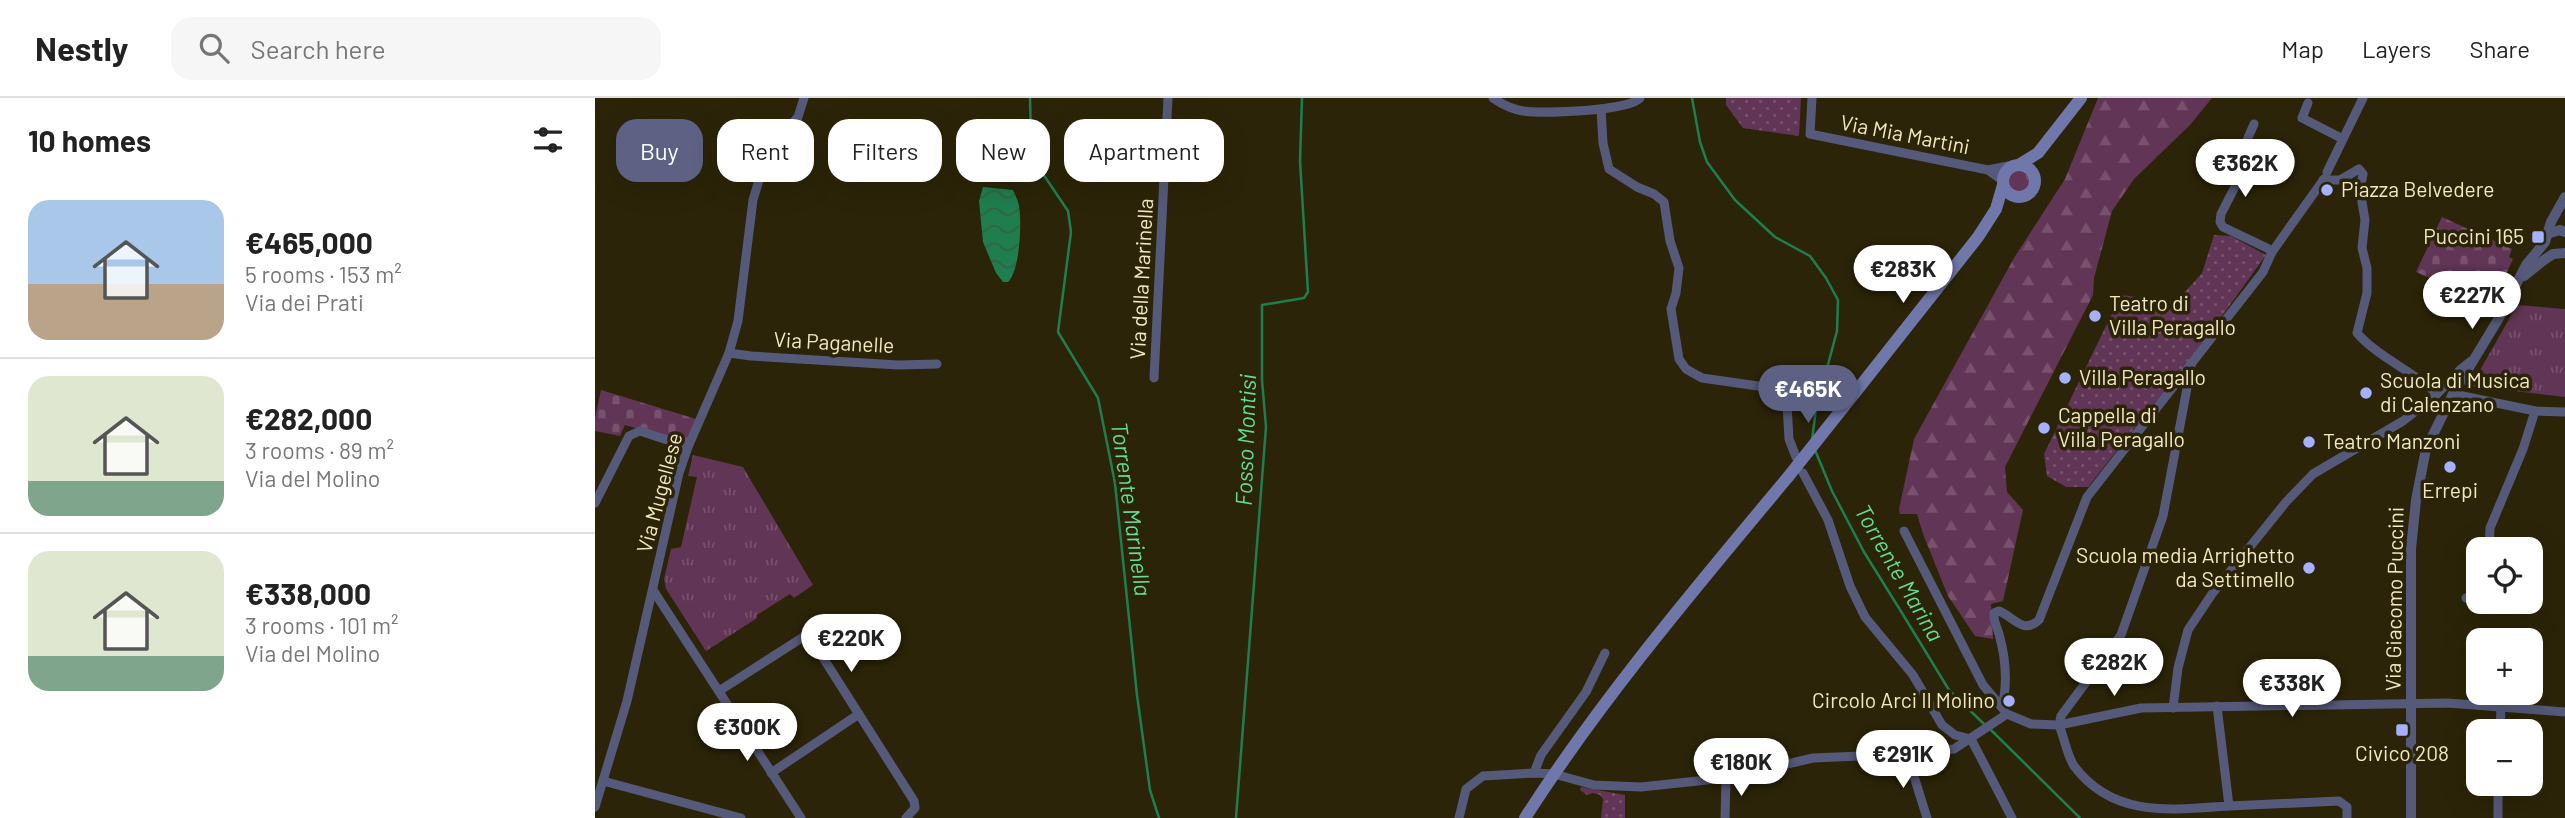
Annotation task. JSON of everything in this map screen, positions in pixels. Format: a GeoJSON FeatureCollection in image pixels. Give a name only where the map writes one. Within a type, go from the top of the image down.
{"type":"FeatureCollection","features":[{"type":"Feature","properties":{"kind":"main road"},"geometry":{"type":"LineString","coordinates":[[1525,818],[1554,774],[1699,586],[1977,237],[1996,209],[2005,171],[2038,153],[2081,98]]}},
{"type":"Feature","properties":{"kind":"main road"},"geometry":{"type":"LineString","coordinates":[[1996,209],[2030,193],[2035,185],[2038,153]]}},
{"type":"Feature","properties":{"kind":"main road"},"geometry":{"type":"LineString","coordinates":[[2017,165],[2029,168],[2034,176]]}},
{"type":"Feature","properties":{"kind":"main road"},"geometry":{"type":"LineString","coordinates":[[2003,182],[2008,193],[2017,197]]}},
{"type":"Feature","properties":{"kind":"street","name":"Via Mugellese"},"geometry":{"type":"LineString","coordinates":[[595,807],[627,701],[679,473],[729,353],[738,321],[753,200],[768,150],[798,117],[804,98]]}},
{"type":"Feature","properties":{"kind":"street","name":"Via della Marinella"},"geometry":{"type":"LineString","coordinates":[[1154,378],[1168,98]]}},
{"type":"Feature","properties":{"kind":"street"},"geometry":{"type":"LineString","coordinates":[[1493,98],[1504,106],[1524,111],[1601,109],[1635,104],[1640,98]]}},
{"type":"Feature","properties":{"kind":"street","name":"Via Mia Martini"},"geometry":{"type":"LineString","coordinates":[[1812,98],[1810,134],[1988,170],[2017,165]]}},
{"type":"Feature","properties":{"kind":"street"},"geometry":{"type":"LineString","coordinates":[[1459,818],[1466,789],[1483,776],[1554,774],[1594,785],[1627,788],[1726,778],[1813,758],[1954,749],[1974,738],[2004,713],[2007,687],[2005,662],[1994,613],[2004,612],[2013,621],[2027,627],[2039,620],[2087,497],[2263,272],[2272,252],[2324,177],[2363,98]]}},
{"type":"Feature","properties":{"kind":"street"},"geometry":{"type":"LineString","coordinates":[[2308,103],[2302,118],[2341,138]]}},
{"type":"Feature","properties":{"kind":"street"},"geometry":{"type":"LineString","coordinates":[[1601,109],[1603,143],[1609,169],[1664,202],[1670,241],[1679,268],[1671,309],[1679,359],[1686,369],[1702,378],[1765,387],[1777,393],[1787,405],[1789,439],[1796,457]]}},
{"type":"Feature","properties":{"kind":"street"},"geometry":{"type":"LineString","coordinates":[[2253,124],[2244,147],[2240,177],[2221,214],[2220,222],[2223,227],[2272,252]]}},
{"type":"Feature","properties":{"kind":"street"},"geometry":{"type":"LineString","coordinates":[[2324,177],[2340,180],[2359,169],[2363,174],[2360,190],[2365,220],[2362,248],[2367,268],[2367,293],[2357,333],[2365,342],[2421,379],[2437,394]]}},
{"type":"Feature","properties":{"kind":"street","name":"Via Mia Martini"},"geometry":{"type":"LineString","coordinates":[[1988,170],[2003,182]]}},
{"type":"Feature","properties":{"kind":"street"},"geometry":{"type":"LineString","coordinates":[[2565,197],[2556,212],[2555,234],[2546,247],[2553,254],[2565,253]]}},
{"type":"Feature","properties":{"kind":"street","name":"Via Giacomo Puccini"},"geometry":{"type":"LineString","coordinates":[[2411,818],[2411,549],[2414,512],[2426,449],[2453,394],[2520,280],[2526,265],[2555,234]]}},
{"type":"Feature","properties":{"kind":"street","name":"Via Giacomo Puccini"},"geometry":{"type":"LineString","coordinates":[[2520,280],[2553,254]]}},
{"type":"Feature","properties":{"kind":"street","name":"Via Paganelle"},"geometry":{"type":"LineString","coordinates":[[729,353],[898,365],[937,364]]}},
{"type":"Feature","properties":{"kind":"street"},"geometry":{"type":"LineString","coordinates":[[2173,708],[2178,668],[2188,630],[2212,594],[2286,502],[2313,474],[2403,421],[2437,394],[2471,361]]}},
{"type":"Feature","properties":{"kind":"street"},"geometry":{"type":"LineString","coordinates":[[2191,365],[2163,516],[2121,635],[2061,716],[2059,725],[2073,765],[2094,788],[2118,804],[2153,811],[2339,801],[2347,807],[2347,818]]}},
{"type":"Feature","properties":{"kind":"street"},"geometry":{"type":"LineString","coordinates":[[2453,394],[2535,411],[2565,412]]}},
{"type":"Feature","properties":{"kind":"street"},"geometry":{"type":"LineString","coordinates":[[2490,537],[2490,528],[2523,449],[2535,411]]}},
{"type":"Feature","properties":{"kind":"street"},"geometry":{"type":"LineString","coordinates":[[595,503],[629,436],[634,432],[640,431],[688,447]]}},
{"type":"Feature","properties":{"kind":"street"},"geometry":{"type":"LineString","coordinates":[[1803,473],[1828,520],[1850,586],[1865,617],[1913,675],[1942,725],[1955,735],[1974,738]]}},
{"type":"Feature","properties":{"kind":"street"},"geometry":{"type":"LineString","coordinates":[[1904,531],[1983,685],[2004,713],[2031,724],[2059,725],[2141,708],[2217,706],[2411,704],[2501,706],[2565,712]]}},
{"type":"Feature","properties":{"kind":"street"},"geometry":{"type":"LineString","coordinates":[[653,590],[801,818]]}},
{"type":"Feature","properties":{"kind":"street"},"geometry":{"type":"LineString","coordinates":[[719,691],[808,634],[914,800],[915,808],[906,818]]}},
{"type":"Feature","properties":{"kind":"street"},"geometry":{"type":"LineString","coordinates":[[1534,773],[1541,755],[1586,692],[1605,653]]}},
{"type":"Feature","properties":{"kind":"street"},"geometry":{"type":"LineString","coordinates":[[2217,706],[2229,806]]}},
{"type":"Feature","properties":{"kind":"street"},"geometry":{"type":"LineString","coordinates":[[2500,719],[2501,706]]}},
{"type":"Feature","properties":{"kind":"street"},"geometry":{"type":"LineString","coordinates":[[771,773],[859,714]]}},
{"type":"Feature","properties":{"kind":"street"},"geometry":{"type":"LineString","coordinates":[[1974,738],[2012,818]]}},
{"type":"Feature","properties":{"kind":"street"},"geometry":{"type":"LineString","coordinates":[[1907,754],[1927,818]]}},
{"type":"Feature","properties":{"kind":"street"},"geometry":{"type":"LineString","coordinates":[[1725,818],[1726,778]]}},
{"type":"Feature","properties":{"kind":"street"},"geometry":{"type":"LineString","coordinates":[[603,781],[741,818]]}},
{"type":"Feature","properties":{"kind":"street"},"geometry":{"type":"LineString","coordinates":[[2498,796],[2498,818]]}},
{"type":"Feature","properties":{"kind":"green space"},"geometry":{"type":"Polygon","coordinates":[[[1726,98],[1801,98],[1799,136],[1743,128],[1726,105],[1726,98]]]}},
{"type":"Feature","properties":{"kind":"green space"},"geometry":{"type":"Polygon","coordinates":[[[2098,98],[2212,98],[2190,125],[2134,179],[2112,211],[2094,278],[2093,295],[2005,467],[2007,492],[2023,510],[2003,601],[1991,604],[1993,639],[1975,636],[1948,596],[1917,514],[1900,514],[1914,439],[2014,258],[2065,179],[2098,98]]]}},
{"type":"Feature","properties":{"kind":"green space"},"geometry":{"type":"Polygon","coordinates":[[[2020,168],[2029,172],[2033,181],[2029,190],[2020,194],[2011,190],[2007,181],[2011,172],[2020,168]]]}},
{"type":"Feature","properties":{"kind":"green space"},"geometry":{"type":"Polygon","coordinates":[[[2442,217],[2512,249],[2509,257],[2513,259],[2497,294],[2490,292],[2485,303],[2416,272],[2442,217]]]}},
{"type":"Feature","properties":{"kind":"green space"},"geometry":{"type":"Polygon","coordinates":[[[2214,235],[2231,236],[2266,255],[2204,341],[2088,487],[2066,487],[2047,476],[2044,454],[2121,295],[2176,302],[2202,273],[2214,235]]]}},
{"type":"Feature","properties":{"kind":"green space"},"geometry":{"type":"Polygon","coordinates":[[[2517,305],[2565,309],[2565,397],[2471,386],[2517,305]]]}},
{"type":"Feature","properties":{"kind":"green space"},"geometry":{"type":"Polygon","coordinates":[[[601,390],[696,419],[686,443],[625,425],[620,436],[595,431],[601,390]]]}},
{"type":"Feature","properties":{"kind":"green space"},"geometry":{"type":"Polygon","coordinates":[[[693,455],[743,467],[813,585],[794,598],[790,594],[706,651],[666,589],[664,579],[671,549],[681,547],[697,477],[688,476],[693,455]]]}},
{"type":"Feature","properties":{"kind":"green space"},"geometry":{"type":"Polygon","coordinates":[[[1581,787],[1625,795],[1625,818],[1601,818],[1603,799],[1593,793],[1587,795],[1580,790],[1581,787]]]}},
{"type":"Feature","properties":{"kind":"water"},"geometry":{"type":"Polygon","coordinates":[[[983,187],[1013,190],[1019,204],[1019,246],[1015,268],[1008,282],[1003,282],[996,273],[983,242],[979,201],[983,187]]]}},
{"type":"Feature","properties":{"kind":"waterway","name":"Torrente Marinella"},"geometry":{"type":"LineString","coordinates":[[1030,98],[1031,138],[1039,168],[1068,211],[1071,232],[1058,332],[1098,398],[1115,483],[1137,695],[1150,790],[1159,818]]}},
{"type":"Feature","properties":{"kind":"waterway","name":"Fosso Montisi"},"geometry":{"type":"LineString","coordinates":[[1236,818],[1266,427],[1262,380],[1262,305],[1304,298],[1308,292],[1300,161],[1302,98]]}},
{"type":"Feature","properties":{"kind":"waterway","name":"Torrente Marina"},"geometry":{"type":"LineString","coordinates":[[1692,98],[1700,142],[1707,162],[1735,200],[1775,237],[1810,256],[1838,300],[1837,331],[1816,409],[1812,440]]}},
{"type":"Feature","properties":{"kind":"waterway","name":"Torrente Marina"},"geometry":{"type":"LineString","coordinates":[[1815,450],[1832,491],[1864,552],[1949,690],[1985,725]]}},
{"type":"Feature","properties":{"kind":"waterway","name":"Torrente Marina"},"geometry":{"type":"LineString","coordinates":[[1990,729],[2080,818]]}},
{"type":"Feature","properties":{"kind":"place","name":"Piazza Belvedere"},"geometry":{"type":"Point","coordinates":[2327,190]}},
{"type":"Feature","properties":{"kind":"place","name":"Puccini 165"},"geometry":{"type":"Point","coordinates":[2538,237]}},
{"type":"Feature","properties":{"kind":"place","name":"Teatro di Villa Peragallo"},"geometry":{"type":"Point","coordinates":[2095,316]}},
{"type":"Feature","properties":{"kind":"place","name":"Villa Peragallo"},"geometry":{"type":"Point","coordinates":[2065,378]}},
{"type":"Feature","properties":{"kind":"place","name":"Scuola di Musica di Calenzano"},"geometry":{"type":"Point","coordinates":[2366,393]}},
{"type":"Feature","properties":{"kind":"place","name":"Cappella di Villa Peragallo"},"geometry":{"type":"Point","coordinates":[2044,428]}},
{"type":"Feature","properties":{"kind":"place","name":"Teatro Manzoni"},"geometry":{"type":"Point","coordinates":[2309,442]}},
{"type":"Feature","properties":{"kind":"place","name":"Errepi"},"geometry":{"type":"Point","coordinates":[2450,467]}},
{"type":"Feature","properties":{"kind":"place","name":"Scuola media Arrighetto da Settimello"},"geometry":{"type":"Point","coordinates":[2309,568]}},
{"type":"Feature","properties":{"kind":"place","name":"Circolo Arci Il Molino"},"geometry":{"type":"Point","coordinates":[2009,701]}},
{"type":"Feature","properties":{"kind":"place","name":"Civico 208"},"geometry":{"type":"Point","coordinates":[2402,730]}}]}
